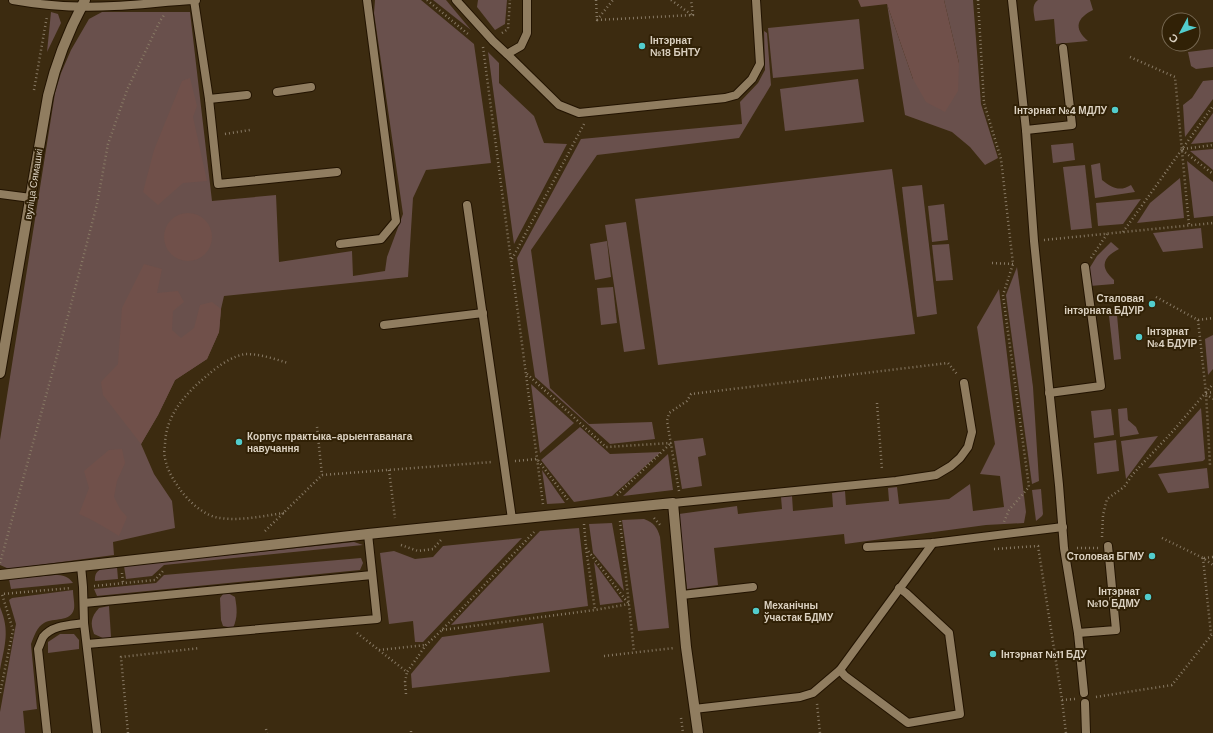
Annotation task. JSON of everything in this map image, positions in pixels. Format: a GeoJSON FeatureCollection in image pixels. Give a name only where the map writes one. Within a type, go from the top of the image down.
{"type":"FeatureCollection","features":[{"type":"Feature","properties":{"kind":"street","name":"вуліца Сямашкі"},"geometry":{"type":"LineString","coordinates":[[0,373],[53,74],[83,3]]}},
{"type":"Feature","properties":{"kind":"street"},"geometry":{"type":"LineString","coordinates":[[0,575],[368,534],[673,503],[686,647],[698,733]]}},
{"type":"Feature","properties":{"kind":"lane"},"geometry":{"type":"LineString","coordinates":[[13,0],[33,4],[83,3],[113,6],[177,0],[195,0],[209,99],[218,184],[337,172]]}},
{"type":"Feature","properties":{"kind":"lane"},"geometry":{"type":"LineString","coordinates":[[340,244],[380,239],[396,221],[367,0]]}},
{"type":"Feature","properties":{"kind":"lane"},"geometry":{"type":"LineString","coordinates":[[456,0],[493,41],[559,105],[579,113],[725,98],[736,95],[752,79],[760,64],[756,0]]}},
{"type":"Feature","properties":{"kind":"lane"},"geometry":{"type":"LineString","coordinates":[[507,54],[521,46],[527,33],[527,0]]}},
{"type":"Feature","properties":{"kind":"lane"},"geometry":{"type":"LineString","coordinates":[[1012,0],[1026,130],[1034,241],[1064,548],[1078,633],[1086,698],[1086,733]]}},
{"type":"Feature","properties":{"kind":"lane"},"geometry":{"type":"LineString","coordinates":[[1026,130],[1072,125],[1063,48]]}},
{"type":"Feature","properties":{"kind":"lane"},"geometry":{"type":"LineString","coordinates":[[277,92],[311,87]]}},
{"type":"Feature","properties":{"kind":"lane"},"geometry":{"type":"LineString","coordinates":[[209,99],[247,95]]}},
{"type":"Feature","properties":{"kind":"lane"},"geometry":{"type":"LineString","coordinates":[[0,194],[31,198]]}},
{"type":"Feature","properties":{"kind":"lane"},"geometry":{"type":"LineString","coordinates":[[467,206],[512,519]]}},
{"type":"Feature","properties":{"kind":"lane"},"geometry":{"type":"LineString","coordinates":[[1049,393],[1101,386],[1085,267]]}},
{"type":"Feature","properties":{"kind":"lane"},"geometry":{"type":"LineString","coordinates":[[384,325],[483,313]]}},
{"type":"Feature","properties":{"kind":"lane"},"geometry":{"type":"LineString","coordinates":[[673,503],[896,481],[936,475],[951,466],[960,458],[968,446],[972,432],[964,383]]}},
{"type":"Feature","properties":{"kind":"lane"},"geometry":{"type":"LineString","coordinates":[[867,547],[933,543],[1062,527]]}},
{"type":"Feature","properties":{"kind":"lane"},"geometry":{"type":"LineString","coordinates":[[87,644],[377,619],[368,534]]}},
{"type":"Feature","properties":{"kind":"lane"},"geometry":{"type":"LineString","coordinates":[[694,709],[800,697],[813,693],[840,670],[933,543]]}},
{"type":"Feature","properties":{"kind":"lane"},"geometry":{"type":"LineString","coordinates":[[1078,633],[1116,630],[1104,545]]}},
{"type":"Feature","properties":{"kind":"lane"},"geometry":{"type":"LineString","coordinates":[[80,566],[84,603],[84,623],[97,733]]}},
{"type":"Feature","properties":{"kind":"lane"},"geometry":{"type":"LineString","coordinates":[[84,603],[372,575]]}},
{"type":"Feature","properties":{"kind":"lane"},"geometry":{"type":"LineString","coordinates":[[682,595],[753,587]]}},
{"type":"Feature","properties":{"kind":"lane"},"geometry":{"type":"LineString","coordinates":[[840,670],[844,676],[908,723],[960,714],[949,633],[899,588]]}},
{"type":"Feature","properties":{"kind":"lane"},"geometry":{"type":"LineString","coordinates":[[48,733],[38,649],[43,638],[51,630],[84,623]]}},
{"type":"Feature","properties":{"kind":"path"},"geometry":{"type":"LineString","coordinates":[[0,564],[26,473],[97,204],[108,144],[130,83],[160,21],[177,0]]}},
{"type":"Feature","properties":{"kind":"path"},"geometry":{"type":"LineString","coordinates":[[427,0],[470,35]]}},
{"type":"Feature","properties":{"kind":"path"},"geometry":{"type":"LineString","coordinates":[[510,0],[508,29],[493,41],[482,46],[512,260],[545,516]]}},
{"type":"Feature","properties":{"kind":"path"},"geometry":{"type":"LineString","coordinates":[[596,0],[598,20]]}},
{"type":"Feature","properties":{"kind":"path"},"geometry":{"type":"LineString","coordinates":[[598,20],[613,0]]}},
{"type":"Feature","properties":{"kind":"path"},"geometry":{"type":"LineString","coordinates":[[671,0],[692,15]]}},
{"type":"Feature","properties":{"kind":"path"},"geometry":{"type":"LineString","coordinates":[[691,0],[692,15]]}},
{"type":"Feature","properties":{"kind":"path"},"geometry":{"type":"LineString","coordinates":[[978,0],[984,103],[1001,159],[1013,264],[1004,295],[1029,487],[1009,510],[998,535],[995,549]]}},
{"type":"Feature","properties":{"kind":"path"},"geometry":{"type":"LineString","coordinates":[[598,20],[692,15]]}},
{"type":"Feature","properties":{"kind":"path"},"geometry":{"type":"LineString","coordinates":[[1130,57],[1175,77],[1189,225]]}},
{"type":"Feature","properties":{"kind":"path"},"geometry":{"type":"LineString","coordinates":[[1123,232],[1213,106]]}},
{"type":"Feature","properties":{"kind":"path"},"geometry":{"type":"LineString","coordinates":[[512,260],[591,111]]}},
{"type":"Feature","properties":{"kind":"path"},"geometry":{"type":"LineString","coordinates":[[213,136],[250,130]]}},
{"type":"Feature","properties":{"kind":"path"},"geometry":{"type":"LineString","coordinates":[[1182,150],[1213,146]]}},
{"type":"Feature","properties":{"kind":"path"},"geometry":{"type":"LineString","coordinates":[[1182,150],[1213,174]]}},
{"type":"Feature","properties":{"kind":"path"},"geometry":{"type":"LineString","coordinates":[[1034,241],[1213,223]]}},
{"type":"Feature","properties":{"kind":"path"},"geometry":{"type":"LineString","coordinates":[[1085,267],[1107,234]]}},
{"type":"Feature","properties":{"kind":"path"},"geometry":{"type":"LineString","coordinates":[[992,263],[1013,264]]}},
{"type":"Feature","properties":{"kind":"path"},"geometry":{"type":"LineString","coordinates":[[1156,297],[1198,320],[1213,318]]}},
{"type":"Feature","properties":{"kind":"path"},"geometry":{"type":"LineString","coordinates":[[1198,320],[1206,394],[1210,465]]}},
{"type":"Feature","properties":{"kind":"path"},"geometry":{"type":"LineString","coordinates":[[284,512],[245,518],[219,518],[198,509],[184,496],[170,474],[164,457],[165,436],[174,411],[186,395],[214,370],[234,358],[245,354],[258,355],[288,363]]}},
{"type":"Feature","properties":{"kind":"path"},"geometry":{"type":"LineString","coordinates":[[679,493],[672,443],[667,421],[669,413],[687,401],[691,394],[948,363],[964,383]]}},
{"type":"Feature","properties":{"kind":"path"},"geometry":{"type":"LineString","coordinates":[[527,374],[606,447],[672,443]]}},
{"type":"Feature","properties":{"kind":"path"},"geometry":{"type":"LineString","coordinates":[[1064,548],[1104,545],[1103,515],[1107,499],[1124,487],[1133,474],[1206,394],[1213,384]]}},
{"type":"Feature","properties":{"kind":"path"},"geometry":{"type":"LineString","coordinates":[[1206,394],[1213,392]]}},
{"type":"Feature","properties":{"kind":"path"},"geometry":{"type":"LineString","coordinates":[[1206,394],[1213,399]]}},
{"type":"Feature","properties":{"kind":"path"},"geometry":{"type":"LineString","coordinates":[[878,403],[883,473]]}},
{"type":"Feature","properties":{"kind":"path"},"geometry":{"type":"LineString","coordinates":[[317,427],[322,475]]}},
{"type":"Feature","properties":{"kind":"path"},"geometry":{"type":"LineString","coordinates":[[617,495],[672,443]]}},
{"type":"Feature","properties":{"kind":"path"},"geometry":{"type":"LineString","coordinates":[[263,534],[322,475],[537,459]]}},
{"type":"Feature","properties":{"kind":"path"},"geometry":{"type":"LineString","coordinates":[[537,459],[584,520],[586,548],[595,610]]}},
{"type":"Feature","properties":{"kind":"path"},"geometry":{"type":"LineString","coordinates":[[389,470],[397,531]]}},
{"type":"Feature","properties":{"kind":"path"},"geometry":{"type":"LineString","coordinates":[[619,517],[634,652]]}},
{"type":"Feature","properties":{"kind":"path"},"geometry":{"type":"LineString","coordinates":[[1162,538],[1203,558],[1213,565]]}},
{"type":"Feature","properties":{"kind":"path"},"geometry":{"type":"LineString","coordinates":[[988,550],[1038,546],[1066,733]]}},
{"type":"Feature","properties":{"kind":"path"},"geometry":{"type":"LineString","coordinates":[[586,548],[629,604]]}},
{"type":"Feature","properties":{"kind":"path"},"geometry":{"type":"LineString","coordinates":[[1203,558],[1213,557]]}},
{"type":"Feature","properties":{"kind":"path"},"geometry":{"type":"LineString","coordinates":[[1086,698],[1172,685],[1212,634],[1203,558]]}},
{"type":"Feature","properties":{"kind":"path"},"geometry":{"type":"LineString","coordinates":[[120,562],[123,583]]}},
{"type":"Feature","properties":{"kind":"path"},"geometry":{"type":"LineString","coordinates":[[442,630],[595,610],[629,604]]}},
{"type":"Feature","properties":{"kind":"path"},"geometry":{"type":"LineString","coordinates":[[379,650],[426,645]]}},
{"type":"Feature","properties":{"kind":"path"},"geometry":{"type":"LineString","coordinates":[[604,656],[686,647]]}},
{"type":"Feature","properties":{"kind":"path"},"geometry":{"type":"LineString","coordinates":[[121,657],[128,733]]}},
{"type":"Feature","properties":{"kind":"path"},"geometry":{"type":"LineString","coordinates":[[406,694],[407,672]]}},
{"type":"Feature","properties":{"kind":"path"},"geometry":{"type":"LineString","coordinates":[[1062,700],[1077,698]]}},
{"type":"Feature","properties":{"kind":"path"},"geometry":{"type":"LineString","coordinates":[[817,704],[820,733]]}},
{"type":"Feature","properties":{"kind":"path"},"geometry":{"type":"LineString","coordinates":[[266,729],[267,733]]}},
{"type":"Feature","properties":{"kind":"shaded area"},"geometry":{"type":"Polygon","coordinates":[[[375,0],[421,0],[474,44],[491,163],[426,170],[413,198],[408,277],[224,296],[219,332],[207,359],[175,380],[158,415],[141,444],[154,474],[172,501],[175,528],[113,542],[114,555],[9,569],[0,565],[0,440],[55,93],[61,73],[71,50],[89,19],[102,12],[190,12],[212,201],[276,195],[279,262],[352,251],[353,276],[385,271],[387,257],[403,214],[374,13],[375,0]]]}},
{"type":"Feature","properties":{"kind":"shaded area"},"geometry":{"type":"Polygon","coordinates":[[[433,0],[446,0],[471,30],[433,0]]]}},
{"type":"Feature","properties":{"kind":"shaded area"},"geometry":{"type":"Polygon","coordinates":[[[478,0],[507,0],[505,24],[495,30],[477,7],[478,0]]]}},
{"type":"Feature","properties":{"kind":"shaded area"},"geometry":{"type":"Polygon","coordinates":[[[858,0],[944,0],[959,63],[958,91],[945,112],[926,102],[913,79],[887,4],[861,7],[858,0]]]}},
{"type":"Feature","properties":{"kind":"shaded area"},"geometry":{"type":"Polygon","coordinates":[[[944,0],[973,0],[981,104],[998,158],[985,165],[970,147],[952,132],[905,115],[887,4],[913,79],[959,63],[944,0]]]}},
{"type":"Feature","properties":{"kind":"shaded area"},"geometry":{"type":"Polygon","coordinates":[[[1038,0],[1090,0],[1093,10],[1083,16],[1079,24],[1080,32],[1088,41],[1056,44],[1054,19],[1035,21],[1034,4],[1038,0]]]}},
{"type":"Feature","properties":{"kind":"shaded area"},"geometry":{"type":"Polygon","coordinates":[[[51,12],[58,14],[61,23],[47,52],[51,12]]]}},
{"type":"Feature","properties":{"kind":"shaded area"},"geometry":{"type":"Polygon","coordinates":[[[859,19],[864,69],[773,78],[768,28],[859,19]]]}},
{"type":"Feature","properties":{"kind":"shaded area"},"geometry":{"type":"Polygon","coordinates":[[[764,31],[767,33],[771,85],[739,138],[597,155],[531,250],[550,388],[589,424],[652,422],[655,439],[610,444],[535,377],[517,258],[581,139],[742,124],[740,102],[758,83],[765,70],[764,31]]]}},
{"type":"Feature","properties":{"kind":"shaded area"},"geometry":{"type":"Polygon","coordinates":[[[1213,49],[1213,67],[1196,69],[1191,66],[1188,52],[1201,52],[1201,50],[1213,49]]]}},
{"type":"Feature","properties":{"kind":"shaded area"},"geometry":{"type":"Polygon","coordinates":[[[488,52],[499,63],[499,83],[534,116],[544,143],[567,144],[514,244],[488,52]]]}},
{"type":"Feature","properties":{"kind":"shaded area"},"geometry":{"type":"Polygon","coordinates":[[[190,78],[197,106],[193,117],[207,181],[183,183],[158,205],[143,192],[154,150],[182,81],[190,78]]]}},
{"type":"Feature","properties":{"kind":"shaded area"},"geometry":{"type":"Polygon","coordinates":[[[858,79],[864,122],[785,131],[780,89],[858,79]]]}},
{"type":"Feature","properties":{"kind":"shaded area"},"geometry":{"type":"Polygon","coordinates":[[[1213,80],[1213,99],[1185,137],[1183,105],[1192,98],[1203,81],[1213,80]]]}},
{"type":"Feature","properties":{"kind":"shaded area"},"geometry":{"type":"Polygon","coordinates":[[[1213,113],[1213,142],[1191,144],[1213,113]]]}},
{"type":"Feature","properties":{"kind":"shaded area"},"geometry":{"type":"Polygon","coordinates":[[[1073,143],[1075,160],[1053,163],[1051,145],[1073,143]]]}},
{"type":"Feature","properties":{"kind":"shaded area"},"geometry":{"type":"Polygon","coordinates":[[[1213,149],[1213,170],[1190,151],[1213,149]]]}},
{"type":"Feature","properties":{"kind":"shaded area"},"geometry":{"type":"Polygon","coordinates":[[[1187,161],[1213,182],[1213,216],[1194,218],[1187,161]]]}},
{"type":"Feature","properties":{"kind":"shaded area"},"geometry":{"type":"Polygon","coordinates":[[[1100,163],[1102,180],[1109,185],[1120,189],[1131,185],[1135,192],[1095,198],[1091,165],[1100,163]]]}},
{"type":"Feature","properties":{"kind":"shaded area"},"geometry":{"type":"Polygon","coordinates":[[[1085,165],[1092,228],[1071,230],[1063,167],[1085,165]]]}},
{"type":"Feature","properties":{"kind":"shaded area"},"geometry":{"type":"Polygon","coordinates":[[[892,169],[915,334],[658,365],[635,199],[892,169]]]}},
{"type":"Feature","properties":{"kind":"shaded area"},"geometry":{"type":"Polygon","coordinates":[[[1180,178],[1184,218],[1137,223],[1150,203],[1180,178]]]}},
{"type":"Feature","properties":{"kind":"shaded area"},"geometry":{"type":"Polygon","coordinates":[[[922,185],[937,314],[917,317],[902,187],[922,185]]]}},
{"type":"Feature","properties":{"kind":"shaded area"},"geometry":{"type":"Polygon","coordinates":[[[1141,199],[1123,224],[1098,226],[1096,203],[1141,199]]]}},
{"type":"Feature","properties":{"kind":"shaded area"},"geometry":{"type":"Polygon","coordinates":[[[944,204],[948,240],[932,242],[928,206],[944,204]]]}},
{"type":"Feature","properties":{"kind":"shaded area"},"geometry":{"type":"Polygon","coordinates":[[[183,213],[193,213],[202,217],[208,223],[211,228],[211,246],[202,257],[193,261],[183,261],[174,257],[168,251],[164,242],[164,232],[168,223],[174,217],[183,213]]]}},
{"type":"Feature","properties":{"kind":"shaded area"},"geometry":{"type":"Polygon","coordinates":[[[626,222],[645,349],[624,352],[605,225],[626,222]]]}},
{"type":"Feature","properties":{"kind":"shaded area"},"geometry":{"type":"Polygon","coordinates":[[[1201,228],[1203,248],[1163,252],[1153,233],[1201,228]]]}},
{"type":"Feature","properties":{"kind":"shaded area"},"geometry":{"type":"Polygon","coordinates":[[[607,241],[611,277],[595,280],[590,244],[607,241]]]}},
{"type":"Feature","properties":{"kind":"shaded area"},"geometry":{"type":"Polygon","coordinates":[[[1111,242],[1119,249],[1109,255],[1106,259],[1105,267],[1106,271],[1114,280],[1114,284],[1090,286],[1089,269],[1097,256],[1111,242]]]}},
{"type":"Feature","properties":{"kind":"shaded area"},"geometry":{"type":"Polygon","coordinates":[[[949,244],[953,280],[936,281],[932,245],[949,244]]]}},
{"type":"Feature","properties":{"kind":"shaded area"},"geometry":{"type":"Polygon","coordinates":[[[144,264],[162,269],[157,293],[178,291],[184,302],[173,311],[172,330],[181,338],[194,328],[200,305],[212,302],[221,309],[219,332],[207,359],[175,380],[158,415],[141,444],[103,395],[101,382],[118,364],[122,308],[144,264]]]}},
{"type":"Feature","properties":{"kind":"shaded area"},"geometry":{"type":"Polygon","coordinates":[[[1017,267],[1033,387],[1039,481],[1032,484],[1006,295],[1017,267]]]}},
{"type":"Feature","properties":{"kind":"shaded area"},"geometry":{"type":"Polygon","coordinates":[[[613,287],[617,323],[601,325],[597,288],[613,287]]]}},
{"type":"Feature","properties":{"kind":"shaded area"},"geometry":{"type":"Polygon","coordinates":[[[999,289],[1026,512],[1024,523],[986,525],[845,544],[844,534],[714,548],[718,585],[687,589],[679,514],[737,506],[738,514],[782,509],[781,497],[792,496],[793,511],[833,507],[832,493],[845,491],[846,505],[889,501],[888,488],[897,487],[899,504],[949,499],[970,484],[973,511],[1004,507],[1000,476],[980,474],[995,444],[977,327],[999,289]]]}},
{"type":"Feature","properties":{"kind":"shaded area"},"geometry":{"type":"Polygon","coordinates":[[[1117,315],[1121,359],[1114,360],[1109,316],[1117,315]]]}},
{"type":"Feature","properties":{"kind":"shaded area"},"geometry":{"type":"Polygon","coordinates":[[[1213,335],[1213,369],[1208,375],[1205,339],[1213,335]]]}},
{"type":"Feature","properties":{"kind":"shaded area"},"geometry":{"type":"Polygon","coordinates":[[[531,384],[574,423],[540,453],[531,384]]]}},
{"type":"Feature","properties":{"kind":"shaded area"},"geometry":{"type":"Polygon","coordinates":[[[1127,408],[1128,420],[1136,427],[1139,434],[1120,437],[1118,409],[1127,408]]]}},
{"type":"Feature","properties":{"kind":"shaded area"},"geometry":{"type":"Polygon","coordinates":[[[1201,408],[1205,459],[1203,461],[1148,468],[1201,408]]]}},
{"type":"Feature","properties":{"kind":"shaded area"},"geometry":{"type":"Polygon","coordinates":[[[1111,409],[1114,435],[1094,438],[1091,411],[1111,409]]]}},
{"type":"Feature","properties":{"kind":"shaded area"},"geometry":{"type":"Polygon","coordinates":[[[580,427],[610,454],[661,452],[612,496],[574,502],[541,460],[580,427]]]}},
{"type":"Feature","properties":{"kind":"shaded area"},"geometry":{"type":"Polygon","coordinates":[[[1158,436],[1126,479],[1121,441],[1158,436]]]}},
{"type":"Feature","properties":{"kind":"shaded area"},"geometry":{"type":"Polygon","coordinates":[[[703,438],[706,455],[698,457],[702,486],[682,489],[674,441],[703,438]]]}},
{"type":"Feature","properties":{"kind":"shaded area"},"geometry":{"type":"Polygon","coordinates":[[[1116,440],[1119,471],[1097,474],[1094,443],[1116,440]]]}},
{"type":"Feature","properties":{"kind":"shaded area"},"geometry":{"type":"Polygon","coordinates":[[[122,449],[125,463],[117,481],[114,497],[120,509],[127,517],[119,536],[79,514],[89,488],[84,471],[109,450],[122,449]]]}},
{"type":"Feature","properties":{"kind":"shaded area"},"geometry":{"type":"Polygon","coordinates":[[[668,454],[673,490],[623,496],[668,454]]]}},
{"type":"Feature","properties":{"kind":"shaded area"},"geometry":{"type":"Polygon","coordinates":[[[1207,468],[1209,488],[1168,493],[1158,474],[1207,468]]]}},
{"type":"Feature","properties":{"kind":"shaded area"},"geometry":{"type":"Polygon","coordinates":[[[542,470],[565,503],[547,504],[542,470]]]}},
{"type":"Feature","properties":{"kind":"shaded area"},"geometry":{"type":"Polygon","coordinates":[[[1041,489],[1043,514],[1036,521],[1032,490],[1041,489]]]}},
{"type":"Feature","properties":{"kind":"shaded area"},"geometry":{"type":"Polygon","coordinates":[[[644,519],[655,526],[660,537],[669,628],[638,631],[622,520],[644,519]]]}},
{"type":"Feature","properties":{"kind":"shaded area"},"geometry":{"type":"Polygon","coordinates":[[[612,523],[624,591],[593,553],[589,524],[612,523]]]}},
{"type":"Feature","properties":{"kind":"shaded area"},"geometry":{"type":"Polygon","coordinates":[[[579,528],[588,606],[451,625],[540,531],[579,528]]]}},
{"type":"Feature","properties":{"kind":"shaded area"},"geometry":{"type":"Polygon","coordinates":[[[522,538],[423,642],[415,642],[413,621],[389,624],[380,553],[394,551],[415,559],[433,557],[443,546],[522,538]]]}},
{"type":"Feature","properties":{"kind":"shaded area"},"geometry":{"type":"Polygon","coordinates":[[[354,542],[363,545],[164,565],[152,576],[126,579],[124,566],[354,542]]]}},
{"type":"Feature","properties":{"kind":"shaded area"},"geometry":{"type":"Polygon","coordinates":[[[361,558],[363,563],[360,570],[97,596],[94,589],[156,583],[164,575],[361,558]]]}},
{"type":"Feature","properties":{"kind":"shaded area"},"geometry":{"type":"Polygon","coordinates":[[[594,562],[623,602],[600,605],[594,562]]]}},
{"type":"Feature","properties":{"kind":"shaded area"},"geometry":{"type":"Polygon","coordinates":[[[117,567],[118,579],[95,581],[96,573],[102,569],[117,567]]]}},
{"type":"Feature","properties":{"kind":"shaded area"},"geometry":{"type":"Polygon","coordinates":[[[55,575],[65,576],[73,583],[11,589],[9,579],[55,575]]]}},
{"type":"Feature","properties":{"kind":"shaded area"},"geometry":{"type":"Polygon","coordinates":[[[73,590],[74,609],[72,613],[65,618],[44,623],[39,627],[31,644],[37,709],[23,711],[25,733],[0,733],[0,712],[16,624],[9,600],[12,598],[73,590]]]}},
{"type":"Feature","properties":{"kind":"shaded area"},"geometry":{"type":"Polygon","coordinates":[[[228,593],[235,597],[236,601],[237,609],[233,628],[223,626],[221,620],[220,598],[223,594],[228,593]]]}},
{"type":"Feature","properties":{"kind":"shaded area"},"geometry":{"type":"Polygon","coordinates":[[[109,606],[111,637],[105,639],[94,634],[92,620],[94,614],[99,608],[109,606]]]}},
{"type":"Feature","properties":{"kind":"shaded area"},"geometry":{"type":"Polygon","coordinates":[[[0,607],[5,623],[6,638],[0,670],[0,607]]]}},
{"type":"Feature","properties":{"kind":"shaded area"},"geometry":{"type":"Polygon","coordinates":[[[543,623],[550,672],[412,688],[411,674],[442,637],[543,623]]]}},
{"type":"Feature","properties":{"kind":"shaded area"},"geometry":{"type":"Polygon","coordinates":[[[60,634],[74,634],[79,640],[79,649],[48,653],[48,642],[60,634]]]}},
{"type":"Feature","properties":{"kind":"place","name":"Інтэрнат №18 БНТУ"},"geometry":{"type":"Point","coordinates":[642,46]}},
{"type":"Feature","properties":{"kind":"place","name":"Інтэрнат №4 МДЛУ"},"geometry":{"type":"Point","coordinates":[1115,110]}},
{"type":"Feature","properties":{"kind":"place","name":"Сталовая інтэрната БДУІР"},"geometry":{"type":"Point","coordinates":[1152,304]}},
{"type":"Feature","properties":{"kind":"place","name":"Інтэрнат №4 БДУІР"},"geometry":{"type":"Point","coordinates":[1139,337]}},
{"type":"Feature","properties":{"kind":"place","name":"Корпус практыка-арыентаванага навучання"},"geometry":{"type":"Point","coordinates":[239,442]}},
{"type":"Feature","properties":{"kind":"place","name":"Столовая БГМУ"},"geometry":{"type":"Point","coordinates":[1152,556]}},
{"type":"Feature","properties":{"kind":"place","name":"Інтэрнат №10 БДМУ"},"geometry":{"type":"Point","coordinates":[1148,597]}},
{"type":"Feature","properties":{"kind":"place","name":"Механічны ўчастак БДМУ"},"geometry":{"type":"Point","coordinates":[756,611]}},
{"type":"Feature","properties":{"kind":"place","name":"Інтэрнат №11 БДУ"},"geometry":{"type":"Point","coordinates":[993,654]}}]}
